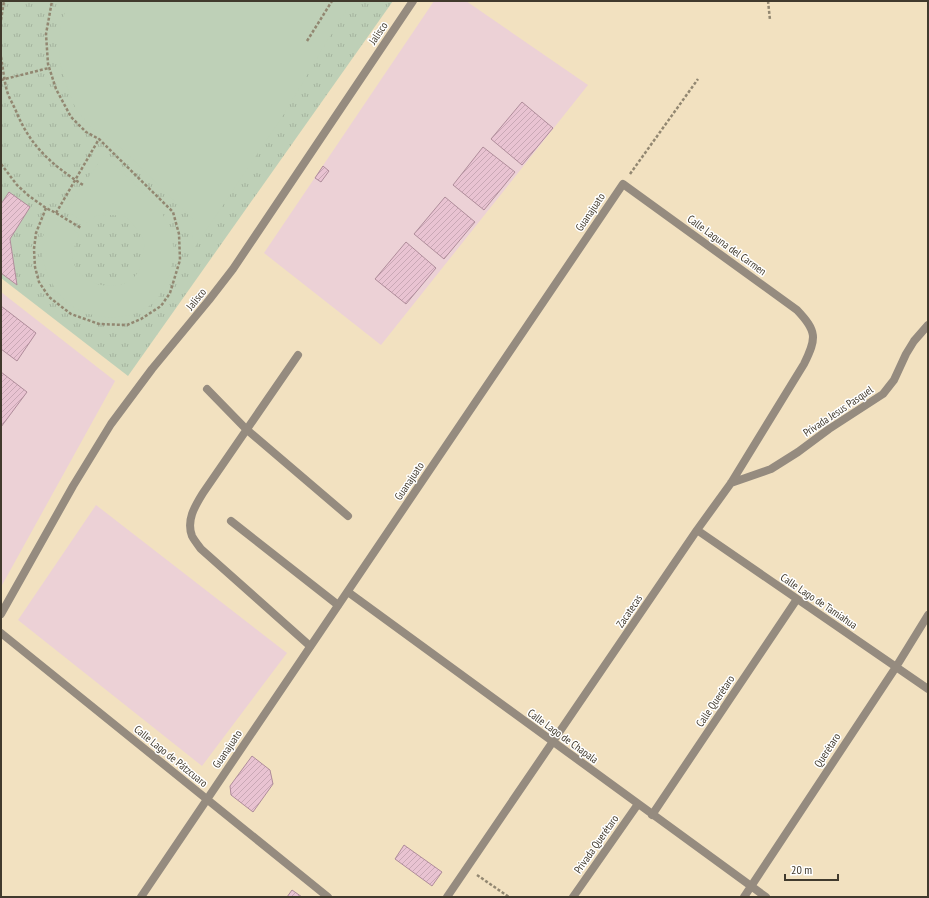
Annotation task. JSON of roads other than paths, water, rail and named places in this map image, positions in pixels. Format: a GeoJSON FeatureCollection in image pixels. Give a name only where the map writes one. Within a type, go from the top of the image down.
{"type":"FeatureCollection","features":[{"type":"Feature","properties":{"kind":"street","name":"Jalisco"},"geometry":{"type":"LineString","coordinates":[[1,614],[77,480],[111,424],[233,268],[413,1]]}},
{"type":"Feature","properties":{"kind":"street","name":"Calle Laguna del Carmen"},"geometry":{"type":"LineString","coordinates":[[623,184],[786,302],[808,321],[812,330]]}},
{"type":"Feature","properties":{"kind":"street","name":"Guanajuato"},"geometry":{"type":"LineString","coordinates":[[141,897],[623,184]]}},
{"type":"Feature","properties":{"kind":"street","name":"Privada Jesus Pasquel"},"geometry":{"type":"LineString","coordinates":[[731,483],[771,469],[883,394],[894,380],[914,341],[928,325]]}},
{"type":"Feature","properties":{"kind":"street","name":"Zacatecas"},"geometry":{"type":"LineString","coordinates":[[447,897],[697,530],[731,483],[804,364],[813,341],[812,330]]}},
{"type":"Feature","properties":{"kind":"street"},"geometry":{"type":"LineString","coordinates":[[298,356],[246,429],[196,504],[192,513],[190,525],[192,536],[201,549],[310,646]]}},
{"type":"Feature","properties":{"kind":"street"},"geometry":{"type":"LineString","coordinates":[[207,389],[246,429],[348,516]]}},
{"type":"Feature","properties":{"kind":"street"},"geometry":{"type":"LineString","coordinates":[[231,521],[338,605]]}},
{"type":"Feature","properties":{"kind":"street","name":"Calle Lago de Tamiahua"},"geometry":{"type":"LineString","coordinates":[[697,530],[928,689]]}},
{"type":"Feature","properties":{"kind":"street","name":"Calle Lago de Chapala"},"geometry":{"type":"LineString","coordinates":[[348,592],[750,887],[766,897]]}},
{"type":"Feature","properties":{"kind":"street","name":"Calle Querétaro"},"geometry":{"type":"LineString","coordinates":[[652,815],[797,599]]}},
{"type":"Feature","properties":{"kind":"street","name":"Querétaro"},"geometry":{"type":"LineString","coordinates":[[744,897],[896,667],[928,615]]}},
{"type":"Feature","properties":{"kind":"street","name":"Calle Lago de Pátzcuaro"},"geometry":{"type":"LineString","coordinates":[[1,633],[328,897]]}},
{"type":"Feature","properties":{"kind":"street","name":"Privada Querétaro"},"geometry":{"type":"LineString","coordinates":[[573,897],[638,804]]}}]}
